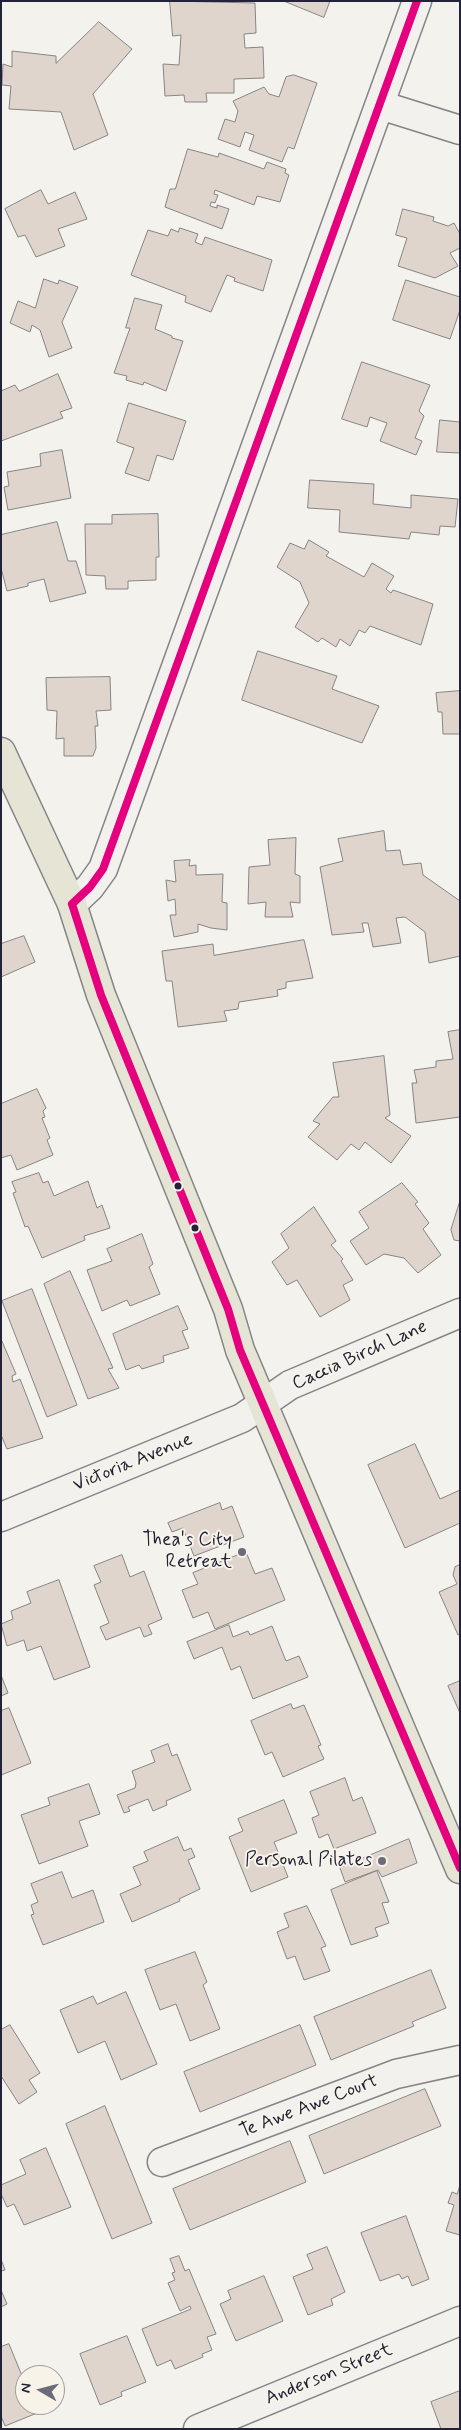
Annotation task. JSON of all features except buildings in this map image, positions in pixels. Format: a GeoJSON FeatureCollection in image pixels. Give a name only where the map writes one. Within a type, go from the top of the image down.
{"type":"FeatureCollection","features":[{"type":"Feature","properties":{"kind":"main road"},"geometry":{"type":"LineString","coordinates":[[1,752],[72,904],[101,995],[228,1309],[240,1350],[262,1405],[460,1869]]}},
{"type":"Feature","properties":{"kind":"street"},"geometry":{"type":"LineString","coordinates":[[72,904],[90,887],[103,869],[417,1]]}},
{"type":"Feature","properties":{"kind":"street"},"geometry":{"type":"LineString","coordinates":[[380,105],[460,130]]}},
{"type":"Feature","properties":{"kind":"street","name":"Caccia Birch Lane"},"geometry":{"type":"LineString","coordinates":[[262,1405],[290,1385],[460,1313]]}},
{"type":"Feature","properties":{"kind":"street","name":"Victoria Avenue"},"geometry":{"type":"LineString","coordinates":[[1,1517],[242,1418],[262,1405]]}},
{"type":"Feature","properties":{"kind":"street","name":"Te Awe Awe Court"},"geometry":{"type":"LineString","coordinates":[[162,2162],[396,2074],[460,2060]]}},
{"type":"Feature","properties":{"kind":"street","name":"Anderson Street"},"geometry":{"type":"LineString","coordinates":[[198,2429],[460,2321]]}},
{"type":"Feature","properties":{"kind":"transit line"},"geometry":{"type":"LineString","coordinates":[[72,904],[90,887],[103,869],[417,1]]}},
{"type":"Feature","properties":{"kind":"transit line"},"geometry":{"type":"LineString","coordinates":[[72,904],[101,995],[228,1309],[240,1350],[460,1868]]}},
{"type":"Feature","properties":{"kind":"place","name":"Thea's City Retreat"},"geometry":{"type":"Point","coordinates":[242,1552]}},
{"type":"Feature","properties":{"kind":"place","name":"Personal Pilates"},"geometry":{"type":"Point","coordinates":[382,1861]}}]}
